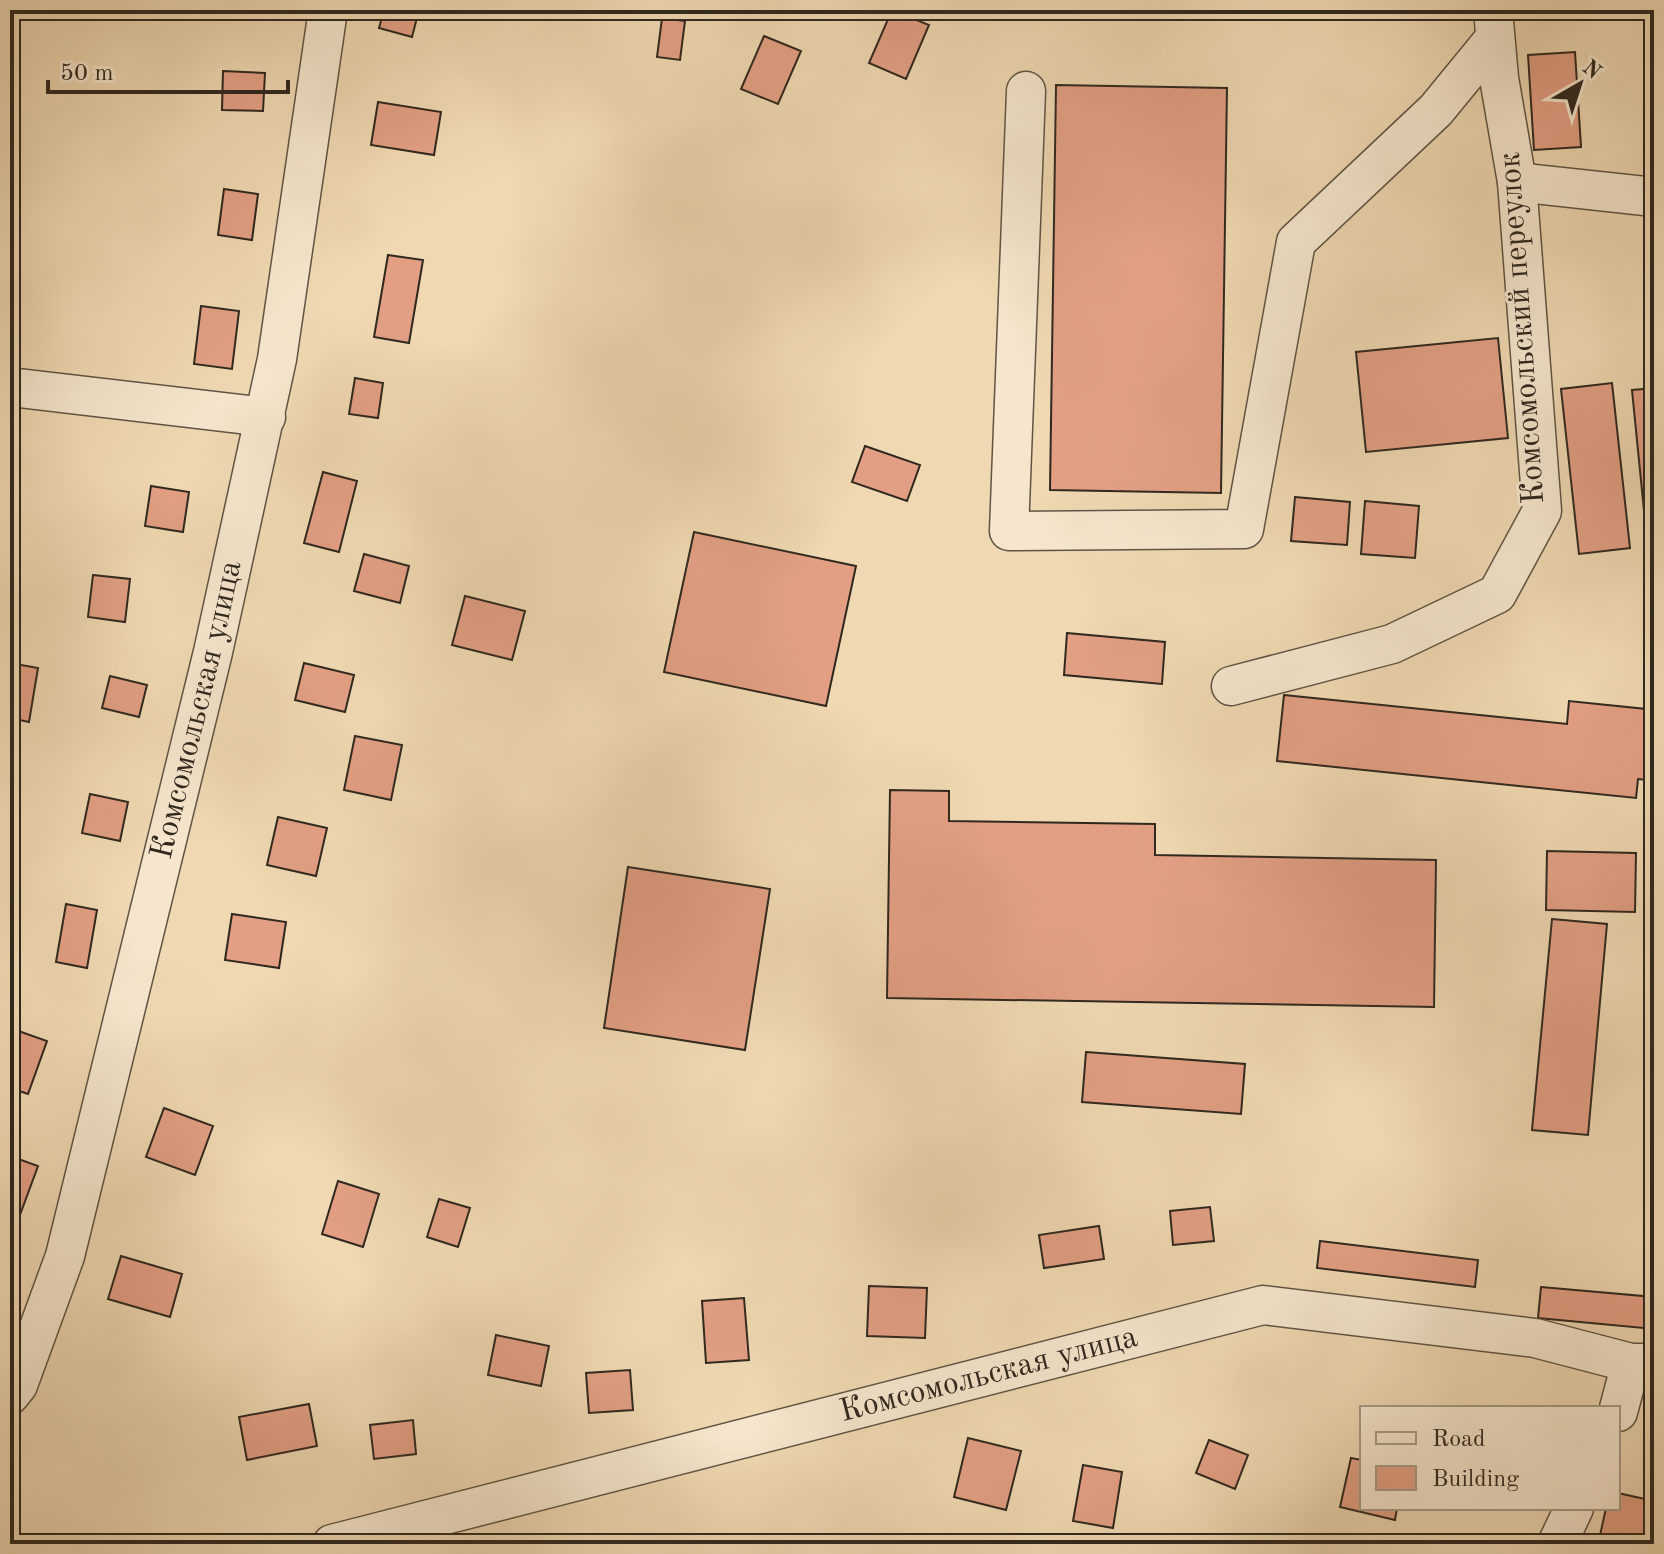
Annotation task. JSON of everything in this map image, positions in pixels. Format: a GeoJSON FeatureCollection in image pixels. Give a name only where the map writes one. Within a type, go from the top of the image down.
{"type":"FeatureCollection","features":[{"type":"Feature","properties":{"kind":"street","name":"Комсомольская улица"},"geometry":{"type":"LineString","coordinates":[[10,1395],[18,1385],[65,1256],[153,910],[266,417],[328,10]]}},
{"type":"Feature","properties":{"kind":"street"},"geometry":{"type":"LineString","coordinates":[[1026,91],[1009,531],[1244,529],[1296,242],[1436,110],[1493,17]]}},
{"type":"Feature","properties":{"kind":"street","name":"Комсомольский переулок"},"geometry":{"type":"LineString","coordinates":[[1231,686],[1392,644],[1497,594],[1542,511],[1517,182],[1493,17]]}},
{"type":"Feature","properties":{"kind":"street"},"geometry":{"type":"LineString","coordinates":[[1517,182],[1654,197]]}},
{"type":"Feature","properties":{"kind":"street"},"geometry":{"type":"LineString","coordinates":[[10,387],[266,417]]}},
{"type":"Feature","properties":{"kind":"street","name":"Комсомольская улица"},"geometry":{"type":"LineString","coordinates":[[332,1544],[1263,1305],[1535,1338],[1642,1363]]}},
{"type":"Feature","properties":{"kind":"street"},"geometry":{"type":"LineString","coordinates":[[1620,1408],[1642,1363]]}},
{"type":"Feature","properties":{"kind":"street"},"geometry":{"type":"LineString","coordinates":[[1557,1544],[1573,1510]]}},
{"type":"Feature","properties":{"kind":"building"},"geometry":{"type":"Polygon","coordinates":[[[384,10],[419,10],[412,37],[379,28],[384,10]]]}},
{"type":"Feature","properties":{"kind":"building"},"geometry":{"type":"Polygon","coordinates":[[[892,10],[929,25],[906,79],[869,63],[892,10]]]}},
{"type":"Feature","properties":{"kind":"building"},"geometry":{"type":"Polygon","coordinates":[[[662,18],[685,21],[680,60],[657,57],[662,18]]]}},
{"type":"Feature","properties":{"kind":"building"},"geometry":{"type":"Polygon","coordinates":[[[764,36],[801,51],[778,104],[741,89],[764,36]]]}},
{"type":"Feature","properties":{"kind":"building"},"geometry":{"type":"Polygon","coordinates":[[[1575,52],[1581,147],[1534,150],[1528,55],[1575,52]]]}},
{"type":"Feature","properties":{"kind":"building"},"geometry":{"type":"Polygon","coordinates":[[[223,71],[265,73],[263,111],[222,110],[223,71]]]}},
{"type":"Feature","properties":{"kind":"building"},"geometry":{"type":"Polygon","coordinates":[[[1056,85],[1227,88],[1221,493],[1050,490],[1056,85]]]}},
{"type":"Feature","properties":{"kind":"building"},"geometry":{"type":"Polygon","coordinates":[[[378,102],[441,112],[434,155],[371,145],[378,102]]]}},
{"type":"Feature","properties":{"kind":"building"},"geometry":{"type":"Polygon","coordinates":[[[224,189],[258,194],[252,240],[218,235],[224,189]]]}},
{"type":"Feature","properties":{"kind":"building"},"geometry":{"type":"Polygon","coordinates":[[[388,255],[423,260],[409,343],[374,337],[388,255]]]}},
{"type":"Feature","properties":{"kind":"building"},"geometry":{"type":"Polygon","coordinates":[[[201,306],[239,311],[232,369],[194,364],[201,306]]]}},
{"type":"Feature","properties":{"kind":"building"},"geometry":{"type":"Polygon","coordinates":[[[1498,338],[1508,438],[1366,452],[1356,352],[1498,338]]]}},
{"type":"Feature","properties":{"kind":"building"},"geometry":{"type":"Polygon","coordinates":[[[355,378],[383,383],[378,418],[349,414],[355,378]]]}},
{"type":"Feature","properties":{"kind":"building"},"geometry":{"type":"Polygon","coordinates":[[[1612,383],[1630,548],[1579,554],[1561,389],[1612,383]]]}},
{"type":"Feature","properties":{"kind":"building"},"geometry":{"type":"Polygon","coordinates":[[[1654,388],[1654,541],[1647,541],[1632,390],[1654,388]]]}},
{"type":"Feature","properties":{"kind":"building"},"geometry":{"type":"Polygon","coordinates":[[[865,446],[920,465],[907,501],[852,482],[865,446]]]}},
{"type":"Feature","properties":{"kind":"building"},"geometry":{"type":"Polygon","coordinates":[[[323,472],[357,481],[339,552],[304,543],[323,472]]]}},
{"type":"Feature","properties":{"kind":"building"},"geometry":{"type":"Polygon","coordinates":[[[151,486],[189,492],[183,532],[145,526],[151,486]]]}},
{"type":"Feature","properties":{"kind":"building"},"geometry":{"type":"Polygon","coordinates":[[[1295,497],[1350,502],[1347,545],[1291,541],[1295,497]]]}},
{"type":"Feature","properties":{"kind":"building"},"geometry":{"type":"Polygon","coordinates":[[[1365,501],[1419,506],[1415,558],[1361,554],[1365,501]]]}},
{"type":"Feature","properties":{"kind":"building"},"geometry":{"type":"Polygon","coordinates":[[[694,532],[856,566],[826,706],[664,672],[694,532]]]}},
{"type":"Feature","properties":{"kind":"building"},"geometry":{"type":"Polygon","coordinates":[[[364,554],[409,566],[400,603],[354,591],[364,554]]]}},
{"type":"Feature","properties":{"kind":"building"},"geometry":{"type":"Polygon","coordinates":[[[93,575],[130,579],[125,622],[88,617],[93,575]]]}},
{"type":"Feature","properties":{"kind":"building"},"geometry":{"type":"Polygon","coordinates":[[[465,596],[525,611],[512,660],[452,645],[465,596]]]}},
{"type":"Feature","properties":{"kind":"building"},"geometry":{"type":"Polygon","coordinates":[[[1067,633],[1165,642],[1162,684],[1064,675],[1067,633]]]}},
{"type":"Feature","properties":{"kind":"building"},"geometry":{"type":"Polygon","coordinates":[[[10,663],[38,668],[29,722],[10,718],[10,663]]]}},
{"type":"Feature","properties":{"kind":"building"},"geometry":{"type":"Polygon","coordinates":[[[304,663],[354,675],[345,712],[295,700],[304,663]]]}},
{"type":"Feature","properties":{"kind":"building"},"geometry":{"type":"Polygon","coordinates":[[[110,676],[147,685],[139,717],[102,708],[110,676]]]}},
{"type":"Feature","properties":{"kind":"building"},"geometry":{"type":"Polygon","coordinates":[[[1284,695],[1567,724],[1569,701],[1646,709],[1644,727],[1653,728],[1648,780],[1638,779],[1636,798],[1277,761],[1284,695]]]}},
{"type":"Feature","properties":{"kind":"building"},"geometry":{"type":"Polygon","coordinates":[[[355,736],[402,745],[391,800],[344,790],[355,736]]]}},
{"type":"Feature","properties":{"kind":"building"},"geometry":{"type":"Polygon","coordinates":[[[890,790],[949,791],[949,821],[1155,824],[1155,855],[1436,860],[1434,1007],[887,998],[890,790]]]}},
{"type":"Feature","properties":{"kind":"building"},"geometry":{"type":"Polygon","coordinates":[[[90,794],[128,802],[120,841],[82,833],[90,794]]]}},
{"type":"Feature","properties":{"kind":"building"},"geometry":{"type":"Polygon","coordinates":[[[278,817],[327,828],[316,876],[267,865],[278,817]]]}},
{"type":"Feature","properties":{"kind":"building"},"geometry":{"type":"Polygon","coordinates":[[[1547,851],[1636,853],[1635,912],[1546,910],[1547,851]]]}},
{"type":"Feature","properties":{"kind":"building"},"geometry":{"type":"Polygon","coordinates":[[[628,867],[770,889],[745,1050],[604,1028],[628,867]]]}},
{"type":"Feature","properties":{"kind":"building"},"geometry":{"type":"Polygon","coordinates":[[[66,904],[97,910],[87,968],[56,962],[66,904]]]}},
{"type":"Feature","properties":{"kind":"building"},"geometry":{"type":"Polygon","coordinates":[[[232,914],[286,922],[279,968],[225,960],[232,914]]]}},
{"type":"Feature","properties":{"kind":"building"},"geometry":{"type":"Polygon","coordinates":[[[1552,919],[1607,924],[1588,1135],[1532,1130],[1552,919]]]}},
{"type":"Feature","properties":{"kind":"building"},"geometry":{"type":"Polygon","coordinates":[[[10,1028],[47,1041],[28,1094],[10,1088],[10,1028]]]}},
{"type":"Feature","properties":{"kind":"building"},"geometry":{"type":"Polygon","coordinates":[[[1086,1052],[1245,1064],[1241,1114],[1082,1102],[1086,1052]]]}},
{"type":"Feature","properties":{"kind":"building"},"geometry":{"type":"Polygon","coordinates":[[[164,1108],[213,1126],[195,1175],[146,1157],[164,1108]]]}},
{"type":"Feature","properties":{"kind":"building"},"geometry":{"type":"Polygon","coordinates":[[[10,1156],[38,1166],[10,1242],[10,1156]]]}},
{"type":"Feature","properties":{"kind":"building"},"geometry":{"type":"Polygon","coordinates":[[[338,1181],[379,1194],[363,1247],[322,1234],[338,1181]]]}},
{"type":"Feature","properties":{"kind":"building"},"geometry":{"type":"Polygon","coordinates":[[[439,1199],[470,1208],[458,1247],[427,1237],[439,1199]]]}},
{"type":"Feature","properties":{"kind":"building"},"geometry":{"type":"Polygon","coordinates":[[[1210,1207],[1214,1241],[1173,1245],[1170,1211],[1210,1207]]]}},
{"type":"Feature","properties":{"kind":"building"},"geometry":{"type":"Polygon","coordinates":[[[1099,1226],[1104,1259],[1044,1268],[1039,1235],[1099,1226]]]}},
{"type":"Feature","properties":{"kind":"building"},"geometry":{"type":"Polygon","coordinates":[[[1320,1241],[1478,1260],[1475,1287],[1317,1268],[1320,1241]]]}},
{"type":"Feature","properties":{"kind":"building"},"geometry":{"type":"Polygon","coordinates":[[[121,1256],[182,1274],[170,1317],[108,1299],[121,1256]]]}},
{"type":"Feature","properties":{"kind":"building"},"geometry":{"type":"Polygon","coordinates":[[[869,1286],[927,1288],[925,1338],[867,1336],[869,1286]]]}},
{"type":"Feature","properties":{"kind":"building"},"geometry":{"type":"Polygon","coordinates":[[[1541,1287],[1654,1297],[1654,1329],[1538,1318],[1541,1287]]]}},
{"type":"Feature","properties":{"kind":"building"},"geometry":{"type":"Polygon","coordinates":[[[744,1298],[749,1360],[706,1363],[702,1301],[744,1298]]]}},
{"type":"Feature","properties":{"kind":"building"},"geometry":{"type":"Polygon","coordinates":[[[496,1335],[549,1346],[541,1386],[488,1375],[496,1335]]]}},
{"type":"Feature","properties":{"kind":"building"},"geometry":{"type":"Polygon","coordinates":[[[630,1370],[633,1410],[589,1413],[586,1373],[630,1370]]]}},
{"type":"Feature","properties":{"kind":"building"},"geometry":{"type":"Polygon","coordinates":[[[309,1404],[317,1446],[247,1460],[239,1417],[309,1404]]]}},
{"type":"Feature","properties":{"kind":"building"},"geometry":{"type":"Polygon","coordinates":[[[413,1420],[416,1454],[374,1459],[370,1425],[413,1420]]]}},
{"type":"Feature","properties":{"kind":"building"},"geometry":{"type":"Polygon","coordinates":[[[968,1438],[1021,1451],[1006,1510],[954,1497],[968,1438]]]}},
{"type":"Feature","properties":{"kind":"building"},"geometry":{"type":"Polygon","coordinates":[[[1209,1440],[1248,1455],[1235,1489],[1196,1473],[1209,1440]]]}},
{"type":"Feature","properties":{"kind":"building"},"geometry":{"type":"Polygon","coordinates":[[[1351,1458],[1360,1460],[1360,1510],[1397,1510],[1395,1520],[1340,1507],[1351,1458]]]}},
{"type":"Feature","properties":{"kind":"building"},"geometry":{"type":"Polygon","coordinates":[[[1083,1465],[1122,1472],[1113,1528],[1073,1521],[1083,1465]]]}},
{"type":"Feature","properties":{"kind":"building"},"geometry":{"type":"Polygon","coordinates":[[[1620,1493],[1654,1501],[1654,1544],[1599,1540],[1606,1510],[1620,1510],[1620,1493]]]}}]}
